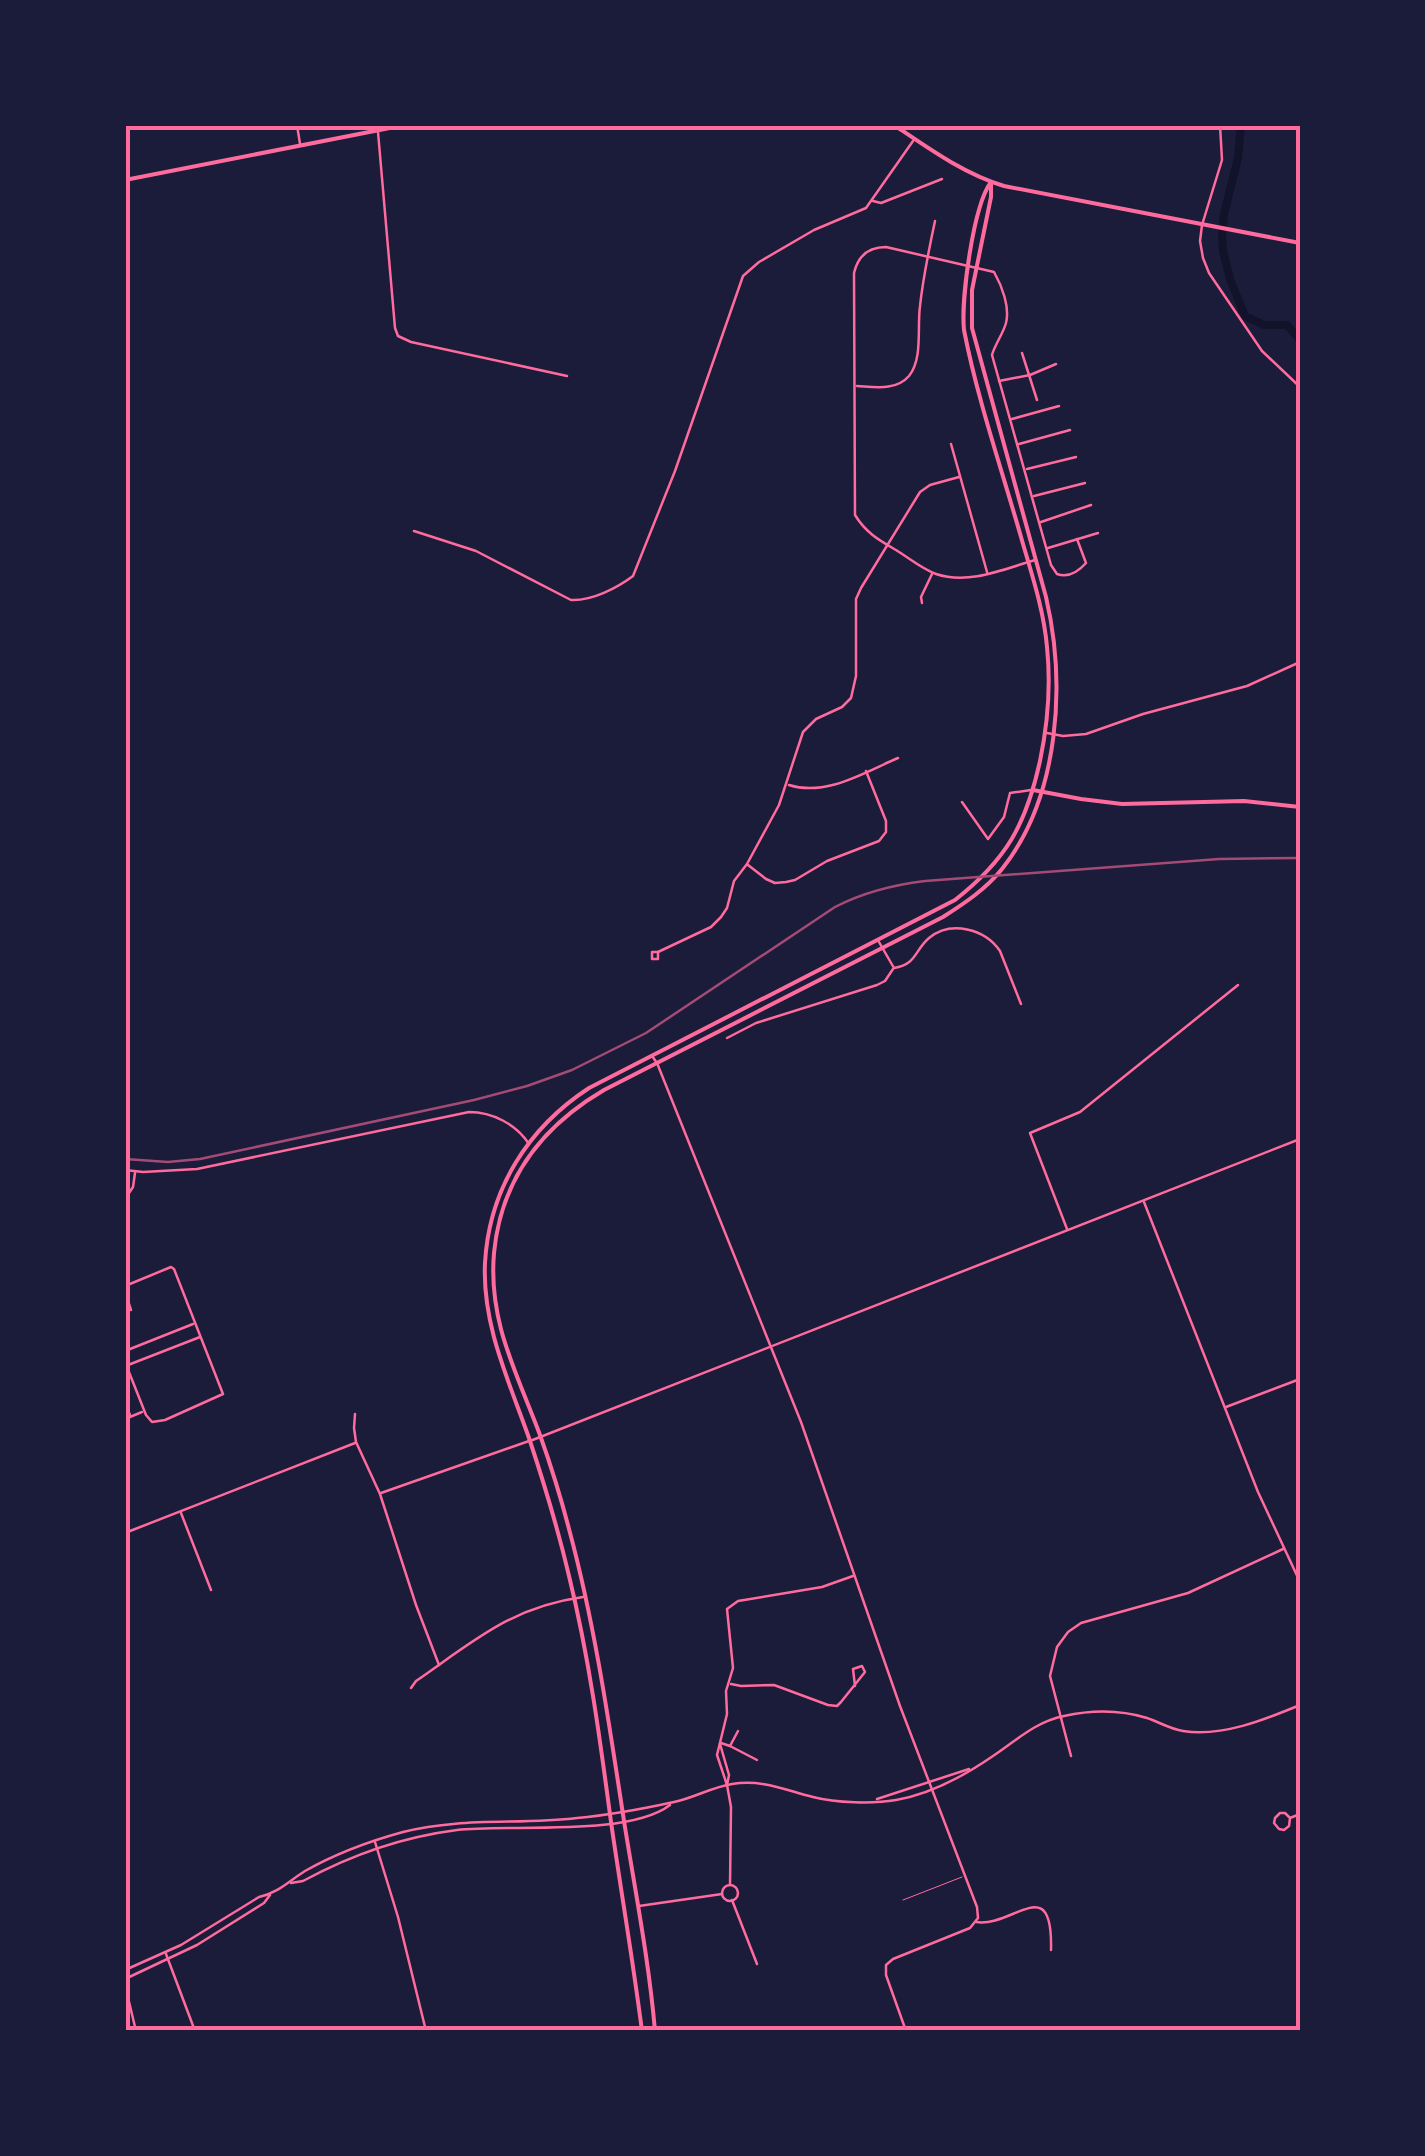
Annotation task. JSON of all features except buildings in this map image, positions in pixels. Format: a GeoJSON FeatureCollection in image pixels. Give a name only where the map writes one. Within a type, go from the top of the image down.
{"type":"FeatureCollection","features":[{"type":"Feature","properties":{"kind":"main road"},"geometry":{"type":"LineString","coordinates":[[125,180],[404,125]]}},
{"type":"Feature","properties":{"kind":"main road"},"geometry":{"type":"LineString","coordinates":[[894,125],[991,182],[1300,243]]}},
{"type":"Feature","properties":{"kind":"main road"},"geometry":{"type":"LineString","coordinates":[[642,2031],[590,1674],[574,1598],[555,1520],[491,1330],[485,1259],[492,1216],[506,1180],[528,1143],[573,1099],[960,896],[997,862],[1017,831],[1033,790],[1050,689],[1047,644],[1028,562],[966,338],[963,295],[983,196],[991,182]]}},
{"type":"Feature","properties":{"kind":"main road"},"geometry":{"type":"LineString","coordinates":[[656,2031],[602,1678],[585,1596],[569,1528],[540,1436],[502,1338],[494,1294],[494,1252],[501,1216],[514,1182],[534,1148],[555,1124],[584,1102],[657,1063],[943,917],[975,896],[1022,838],[1042,791],[1054,734],[1058,687],[1053,626],[974,338],[971,303],[991,182]]}},
{"type":"Feature","properties":{"kind":"main road"},"geometry":{"type":"LineString","coordinates":[[1033,790],[1122,804],[1232,801],[1300,807]]}},
{"type":"Feature","properties":{"kind":"street"},"geometry":{"type":"LineString","coordinates":[[297,125],[300,145]]}},
{"type":"Feature","properties":{"kind":"street"},"geometry":{"type":"LineString","coordinates":[[1220,125],[1222,160],[1202,225],[1201,252],[1209,273],[1262,352],[1300,387]]}},
{"type":"Feature","properties":{"kind":"street"},"geometry":{"type":"LineString","coordinates":[[378,130],[394,328],[398,336],[568,376]]}},
{"type":"Feature","properties":{"kind":"street"},"geometry":{"type":"LineString","coordinates":[[414,531],[476,551],[566,599],[588,598],[634,576],[743,276],[759,262],[814,230],[866,208],[914,140]]}},
{"type":"Feature","properties":{"kind":"street"},"geometry":{"type":"LineString","coordinates":[[872,200],[881,203],[942,179]]}},
{"type":"Feature","properties":{"kind":"street"},"geometry":{"type":"LineString","coordinates":[[855,386],[893,386],[912,370],[934,220]]}},
{"type":"Feature","properties":{"kind":"street"},"geometry":{"type":"LineString","coordinates":[[1036,560],[966,579],[953,578],[933,573],[865,531],[855,516],[854,273],[859,260],[871,250],[883,247],[994,272],[1006,307],[1006,324],[992,356],[1046,548],[1057,574],[1066,576],[1086,563],[1077,540]]}},
{"type":"Feature","properties":{"kind":"street"},"geometry":{"type":"LineString","coordinates":[[1022,353],[1037,400]]}},
{"type":"Feature","properties":{"kind":"street"},"geometry":{"type":"LineString","coordinates":[[998,382],[1056,364]]}},
{"type":"Feature","properties":{"kind":"street"},"geometry":{"type":"LineString","coordinates":[[1011,420],[1059,406]]}},
{"type":"Feature","properties":{"kind":"street"},"geometry":{"type":"LineString","coordinates":[[1017,444],[1070,430]]}},
{"type":"Feature","properties":{"kind":"street"},"geometry":{"type":"LineString","coordinates":[[951,444],[988,573]]}},
{"type":"Feature","properties":{"kind":"street"},"geometry":{"type":"LineString","coordinates":[[1026,470],[1076,456]]}},
{"type":"Feature","properties":{"kind":"street"},"geometry":{"type":"LineString","coordinates":[[658,952],[711,928],[727,908],[734,881],[775,816],[802,732],[816,719],[842,708],[853,694],[856,600],[920,492],[959,477]]}},
{"type":"Feature","properties":{"kind":"street"},"geometry":{"type":"LineString","coordinates":[[1032,497],[1085,483]]}},
{"type":"Feature","properties":{"kind":"street"},"geometry":{"type":"LineString","coordinates":[[1039,522],[1091,506]]}},
{"type":"Feature","properties":{"kind":"street"},"geometry":{"type":"LineString","coordinates":[[1046,548],[1098,533]]}},
{"type":"Feature","properties":{"kind":"street"},"geometry":{"type":"LineString","coordinates":[[922,603],[921,597],[933,573]]}},
{"type":"Feature","properties":{"kind":"street"},"geometry":{"type":"LineString","coordinates":[[1045,733],[1086,734],[1142,714],[1247,686],[1300,662]]}},
{"type":"Feature","properties":{"kind":"street"},"geometry":{"type":"LineString","coordinates":[[788,784],[806,790],[820,788],[898,758]]}},
{"type":"Feature","properties":{"kind":"street"},"geometry":{"type":"LineString","coordinates":[[747,864],[766,879],[786,882],[879,840],[886,832],[886,821],[866,771]]}},
{"type":"Feature","properties":{"kind":"street"},"geometry":{"type":"LineString","coordinates":[[962,802],[988,839],[1004,818],[1010,793],[1033,790]]}},
{"type":"Feature","properties":{"kind":"street"},"geometry":{"type":"LineString","coordinates":[[727,1038],[756,1023],[886,981],[894,968],[913,961],[928,939],[958,928],[971,930],[996,944],[1022,1004]]}},
{"type":"Feature","properties":{"kind":"street"},"geometry":{"type":"LineString","coordinates":[[878,940],[894,968]]}},
{"type":"Feature","properties":{"kind":"street"},"geometry":{"type":"LineString","coordinates":[[1067,1231],[1030,1133],[1080,1112],[1238,985]]}},
{"type":"Feature","properties":{"kind":"street"},"geometry":{"type":"LineString","coordinates":[[652,1056],[811,1449],[978,1911],[976,1922],[968,1930],[893,1959],[886,1966],[906,2031]]}},
{"type":"Feature","properties":{"kind":"street"},"geometry":{"type":"LineString","coordinates":[[125,1170],[196,1169],[469,1112],[498,1118],[534,1148]]}},
{"type":"Feature","properties":{"kind":"street"},"geometry":{"type":"LineString","coordinates":[[379,1493],[530,1441],[1300,1140]]}},
{"type":"Feature","properties":{"kind":"street"},"geometry":{"type":"LineString","coordinates":[[125,1199],[135,1172]]}},
{"type":"Feature","properties":{"kind":"street"},"geometry":{"type":"LineString","coordinates":[[1144,1201],[1259,1494],[1300,1582]]}},
{"type":"Feature","properties":{"kind":"street"},"geometry":{"type":"LineString","coordinates":[[125,1286],[174,1269],[195,1324],[201,1337],[223,1394],[152,1422],[126,1364],[201,1337]]}},
{"type":"Feature","properties":{"kind":"street"},"geometry":{"type":"LineString","coordinates":[[125,1275],[130,1283]]}},
{"type":"Feature","properties":{"kind":"street"},"geometry":{"type":"LineString","coordinates":[[125,1292],[131,1310]]}},
{"type":"Feature","properties":{"kind":"street"},"geometry":{"type":"LineString","coordinates":[[125,1351],[195,1324]]}},
{"type":"Feature","properties":{"kind":"street"},"geometry":{"type":"LineString","coordinates":[[1225,1408],[1300,1379]]}},
{"type":"Feature","properties":{"kind":"street"},"geometry":{"type":"LineString","coordinates":[[125,1403],[128,1418],[144,1411]]}},
{"type":"Feature","properties":{"kind":"street"},"geometry":{"type":"LineString","coordinates":[[355,1414],[356,1442],[379,1493],[439,1665]]}},
{"type":"Feature","properties":{"kind":"street"},"geometry":{"type":"LineString","coordinates":[[130,1531],[356,1442]]}},
{"type":"Feature","properties":{"kind":"street"},"geometry":{"type":"LineString","coordinates":[[180,1511],[211,1590]]}},
{"type":"Feature","properties":{"kind":"street"},"geometry":{"type":"LineString","coordinates":[[1071,1756],[1051,1682],[1051,1668],[1057,1647],[1074,1626],[1188,1593],[1284,1548]]}},
{"type":"Feature","properties":{"kind":"street"},"geometry":{"type":"LineString","coordinates":[[730,1885],[731,1806],[717,1755],[733,1668],[727,1609],[738,1601],[822,1587],[855,1575]]}},
{"type":"Feature","properties":{"kind":"street"},"geometry":{"type":"LineString","coordinates":[[411,1688],[486,1632],[526,1610],[585,1596]]}},
{"type":"Feature","properties":{"kind":"street"},"geometry":{"type":"LineString","coordinates":[[729,1683],[774,1685],[828,1706],[837,1706],[855,1686]]}},
{"type":"Feature","properties":{"kind":"street"},"geometry":{"type":"LineString","coordinates":[[125,1970],[166,1952],[314,1866],[374,1841],[423,1827],[554,1821],[610,1814],[754,1782],[828,1800],[896,1800],[932,1789],[974,1768],[1029,1729],[1061,1716],[1126,1714],[1196,1732],[1236,1727],[1300,1706]]}},
{"type":"Feature","properties":{"kind":"street"},"geometry":{"type":"LineString","coordinates":[[730,1746],[738,1730]]}},
{"type":"Feature","properties":{"kind":"street"},"geometry":{"type":"LineString","coordinates":[[719,1743],[757,1760]]}},
{"type":"Feature","properties":{"kind":"street"},"geometry":{"type":"LineString","coordinates":[[875,1800],[974,1768]]}},
{"type":"Feature","properties":{"kind":"street"},"geometry":{"type":"LineString","coordinates":[[290,1883],[377,1848],[417,1837],[450,1831],[548,1829],[612,1822],[660,1811],[673,1803]]}},
{"type":"Feature","properties":{"kind":"street"},"geometry":{"type":"LineString","coordinates":[[1290,1818],[1300,1814]]}},
{"type":"Feature","properties":{"kind":"street"},"geometry":{"type":"LineString","coordinates":[[508,1821],[508,1829]]}},
{"type":"Feature","properties":{"kind":"street"},"geometry":{"type":"LineString","coordinates":[[374,1841],[398,1917],[426,2031]]}},
{"type":"Feature","properties":{"kind":"street"},"geometry":{"type":"LineString","coordinates":[[730,1885],[738,1892],[732,1900],[726,1900],[722,1894],[724,1887],[730,1885]]}},
{"type":"Feature","properties":{"kind":"street"},"geometry":{"type":"LineString","coordinates":[[125,1979],[225,1927],[264,1903],[271,1894]]}},
{"type":"Feature","properties":{"kind":"street"},"geometry":{"type":"LineString","coordinates":[[638,1906],[722,1894]]}},
{"type":"Feature","properties":{"kind":"street"},"geometry":{"type":"LineString","coordinates":[[732,1900],[757,1964]]}},
{"type":"Feature","properties":{"kind":"street"},"geometry":{"type":"LineString","coordinates":[[976,1922],[988,1923],[1029,1908],[1040,1909],[1051,1920],[1051,1950]]}},
{"type":"Feature","properties":{"kind":"street"},"geometry":{"type":"LineString","coordinates":[[221,1920],[225,1927]]}},
{"type":"Feature","properties":{"kind":"street"},"geometry":{"type":"LineString","coordinates":[[166,1952],[195,2031]]}},
{"type":"Feature","properties":{"kind":"street"},"geometry":{"type":"LineString","coordinates":[[125,1986],[136,2031]]}},
{"type":"Feature","properties":{"kind":"lane"},"geometry":{"type":"LineString","coordinates":[[902,1900],[965,1876]]}},
{"type":"Feature","properties":{"kind":"waterway"},"geometry":{"type":"LineString","coordinates":[[1241,125],[1222,235],[1230,279],[1245,316],[1264,325],[1287,325],[1300,340]]}},
{"type":"Feature","properties":{"kind":"railway"},"geometry":{"type":"LineString","coordinates":[[125,1159],[200,1159],[474,1100],[572,1070],[646,1033],[835,907],[879,890],[925,881],[1219,859],[1300,858]]}}]}
